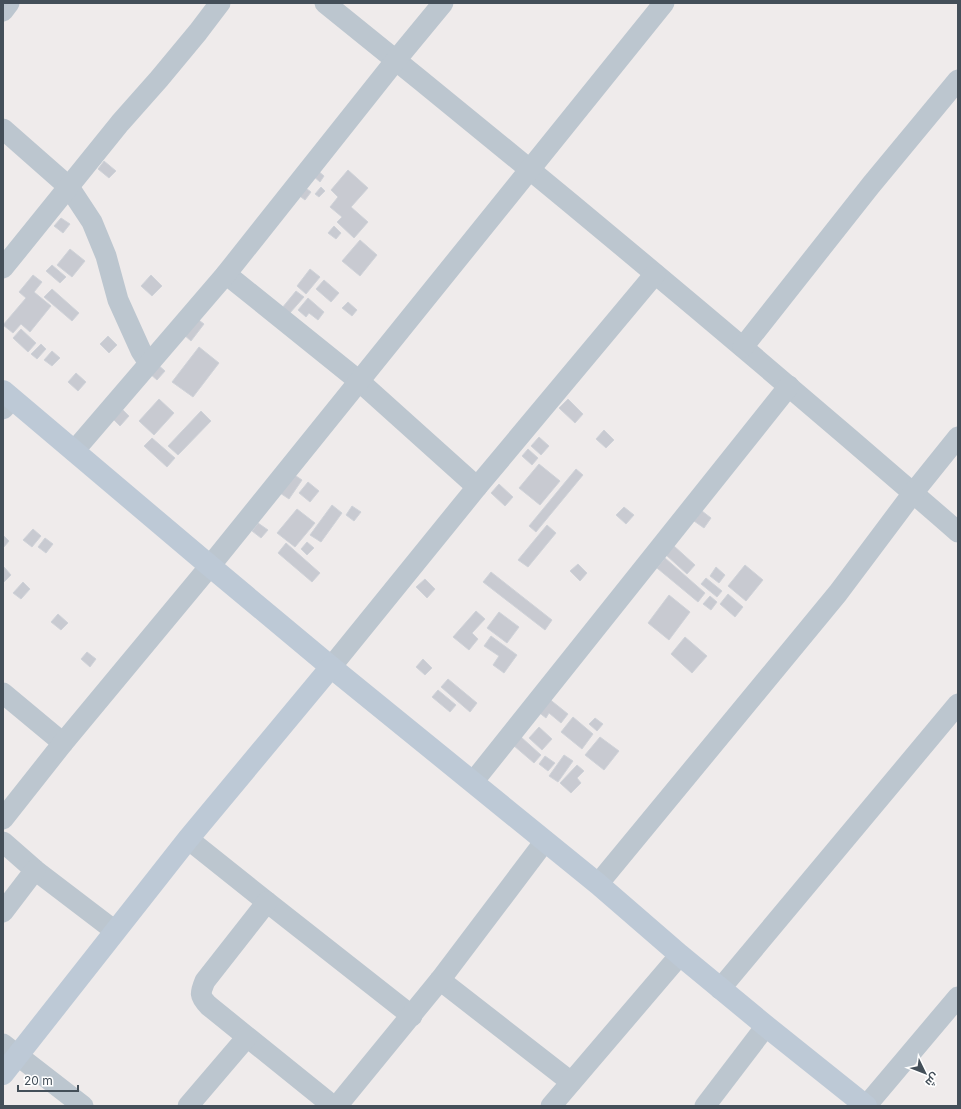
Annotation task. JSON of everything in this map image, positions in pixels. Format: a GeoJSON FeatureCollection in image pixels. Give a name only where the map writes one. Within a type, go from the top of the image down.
{"type":"FeatureCollection","features":[{"type":"Feature","properties":{"kind":"main road"},"geometry":{"type":"LineString","coordinates":[[6,399],[74,451],[331,667],[598,884],[720,989],[866,1106]]}},
{"type":"Feature","properties":{"kind":"main road"},"geometry":{"type":"LineString","coordinates":[[3,1074],[10,1049],[115,931],[188,839],[331,667]]}},
{"type":"Feature","properties":{"kind":"street"},"geometry":{"type":"LineString","coordinates":[[3,11],[9,3]]}},
{"type":"Feature","properties":{"kind":"street"},"geometry":{"type":"LineString","coordinates":[[3,268],[120,123],[160,79],[220,3]]}},
{"type":"Feature","properties":{"kind":"street"},"geometry":{"type":"LineString","coordinates":[[325,3],[529,169],[743,347],[958,532]]}},
{"type":"Feature","properties":{"kind":"street"},"geometry":{"type":"LineString","coordinates":[[74,451],[226,274],[443,3]]}},
{"type":"Feature","properties":{"kind":"street"},"geometry":{"type":"LineString","coordinates":[[3,819],[63,743],[210,566],[664,3]]}},
{"type":"Feature","properties":{"kind":"street"},"geometry":{"type":"LineString","coordinates":[[743,347],[958,80]]}},
{"type":"Feature","properties":{"kind":"street"},"geometry":{"type":"LineString","coordinates":[[3,129],[69,187],[92,222],[106,256],[112,284],[123,312],[141,351],[149,363]]}},
{"type":"Feature","properties":{"kind":"street"},"geometry":{"type":"LineString","coordinates":[[226,274],[359,380],[477,487]]}},
{"type":"Feature","properties":{"kind":"street"},"geometry":{"type":"LineString","coordinates":[[331,667],[477,487],[655,274]]}},
{"type":"Feature","properties":{"kind":"street"},"geometry":{"type":"LineString","coordinates":[[473,782],[789,386]]}},
{"type":"Feature","properties":{"kind":"street"},"geometry":{"type":"LineString","coordinates":[[598,884],[838,593],[913,493],[958,437]]}},
{"type":"Feature","properties":{"kind":"street"},"geometry":{"type":"LineString","coordinates":[[3,693],[63,743]]}},
{"type":"Feature","properties":{"kind":"street"},"geometry":{"type":"LineString","coordinates":[[720,989],[958,704]]}},
{"type":"Feature","properties":{"kind":"street"},"geometry":{"type":"LineString","coordinates":[[188,839],[412,1016]]}},
{"type":"Feature","properties":{"kind":"street"},"geometry":{"type":"LineString","coordinates":[[337,1106],[412,1016],[545,841]]}},
{"type":"Feature","properties":{"kind":"street"},"geometry":{"type":"LineString","coordinates":[[3,842],[36,870],[115,931]]}},
{"type":"Feature","properties":{"kind":"street"},"geometry":{"type":"LineString","coordinates":[[3,912],[36,870]]}},
{"type":"Feature","properties":{"kind":"street"},"geometry":{"type":"LineString","coordinates":[[267,902],[205,981],[200,992],[202,999],[332,1106]]}},
{"type":"Feature","properties":{"kind":"street"},"geometry":{"type":"LineString","coordinates":[[551,1106],[680,955]]}},
{"type":"Feature","properties":{"kind":"street"},"geometry":{"type":"LineString","coordinates":[[440,980],[571,1082]]}},
{"type":"Feature","properties":{"kind":"street"},"geometry":{"type":"LineString","coordinates":[[866,1106],[958,997]]}},
{"type":"Feature","properties":{"kind":"street"},"geometry":{"type":"LineString","coordinates":[[705,1106],[766,1026]]}},
{"type":"Feature","properties":{"kind":"street"},"geometry":{"type":"LineString","coordinates":[[188,1106],[247,1037]]}},
{"type":"Feature","properties":{"kind":"street"},"geometry":{"type":"LineString","coordinates":[[10,1049],[83,1106]]}},
{"type":"Feature","properties":{"kind":"building"},"geometry":{"type":"Polygon","coordinates":[[[104,161],[116,171],[109,178],[98,169],[104,161]]]}},
{"type":"Feature","properties":{"kind":"building"},"geometry":{"type":"Polygon","coordinates":[[[317,170],[324,176],[320,182],[312,175],[317,170]]]}},
{"type":"Feature","properties":{"kind":"building"},"geometry":{"type":"Polygon","coordinates":[[[348,170],[368,188],[351,207],[368,222],[354,238],[337,222],[342,217],[330,207],[338,197],[331,190],[348,170]]]}},
{"type":"Feature","properties":{"kind":"building"},"geometry":{"type":"Polygon","coordinates":[[[303,186],[311,192],[305,200],[297,194],[303,186]]]}},
{"type":"Feature","properties":{"kind":"building"},"geometry":{"type":"Polygon","coordinates":[[[321,187],[325,191],[319,197],[315,194],[321,187]]]}},
{"type":"Feature","properties":{"kind":"building"},"geometry":{"type":"Polygon","coordinates":[[[61,218],[70,224],[63,233],[54,226],[61,218]]]}},
{"type":"Feature","properties":{"kind":"building"},"geometry":{"type":"Polygon","coordinates":[[[334,226],[341,233],[336,239],[328,233],[334,226]]]}},
{"type":"Feature","properties":{"kind":"building"},"geometry":{"type":"Polygon","coordinates":[[[360,240],[377,255],[360,276],[342,261],[360,240]]]}},
{"type":"Feature","properties":{"kind":"building"},"geometry":{"type":"Polygon","coordinates":[[[70,249],[85,261],[72,277],[57,265],[70,249]]]}},
{"type":"Feature","properties":{"kind":"building"},"geometry":{"type":"Polygon","coordinates":[[[52,265],[66,277],[60,283],[46,271],[52,265]]]}},
{"type":"Feature","properties":{"kind":"building"},"geometry":{"type":"Polygon","coordinates":[[[310,269],[320,277],[306,294],[297,286],[310,269]]]}},
{"type":"Feature","properties":{"kind":"building"},"geometry":{"type":"Polygon","coordinates":[[[33,275],[42,282],[34,292],[51,306],[30,332],[21,324],[13,333],[3,325],[26,298],[19,292],[33,275]]]}},
{"type":"Feature","properties":{"kind":"building"},"geometry":{"type":"Polygon","coordinates":[[[151,275],[162,286],[152,296],[141,286],[151,275]]]}},
{"type":"Feature","properties":{"kind":"building"},"geometry":{"type":"Polygon","coordinates":[[[324,280],[339,293],[331,302],[316,289],[324,280]]]}},
{"type":"Feature","properties":{"kind":"building"},"geometry":{"type":"Polygon","coordinates":[[[52,289],[79,313],[72,321],[44,297],[52,289]]]}},
{"type":"Feature","properties":{"kind":"building"},"geometry":{"type":"Polygon","coordinates":[[[296,291],[304,297],[289,314],[282,308],[296,291]]]}},
{"type":"Feature","properties":{"kind":"building"},"geometry":{"type":"Polygon","coordinates":[[[308,298],[324,312],[318,320],[309,313],[306,317],[298,310],[308,298]]]}},
{"type":"Feature","properties":{"kind":"building"},"geometry":{"type":"Polygon","coordinates":[[[348,302],[357,310],[352,316],[342,308],[348,302]]]}},
{"type":"Feature","properties":{"kind":"building"},"geometry":{"type":"Polygon","coordinates":[[[196,318],[204,324],[191,341],[183,334],[196,318]]]}},
{"type":"Feature","properties":{"kind":"building"},"geometry":{"type":"Polygon","coordinates":[[[21,329],[36,343],[28,352],[13,338],[21,329]]]}},
{"type":"Feature","properties":{"kind":"building"},"geometry":{"type":"Polygon","coordinates":[[[108,336],[117,345],[109,353],[100,344],[108,336]]]}},
{"type":"Feature","properties":{"kind":"building"},"geometry":{"type":"Polygon","coordinates":[[[41,344],[46,349],[37,359],[31,354],[41,344]]]}},
{"type":"Feature","properties":{"kind":"building"},"geometry":{"type":"Polygon","coordinates":[[[199,347],[219,363],[193,397],[172,382],[199,347]]]}},
{"type":"Feature","properties":{"kind":"building"},"geometry":{"type":"Polygon","coordinates":[[[52,351],[60,358],[52,366],[44,360],[52,351]]]}},
{"type":"Feature","properties":{"kind":"building"},"geometry":{"type":"Polygon","coordinates":[[[157,364],[165,371],[157,380],[149,373],[157,364]]]}},
{"type":"Feature","properties":{"kind":"building"},"geometry":{"type":"Polygon","coordinates":[[[76,373],[86,382],[78,391],[68,382],[76,373]]]}},
{"type":"Feature","properties":{"kind":"building"},"geometry":{"type":"Polygon","coordinates":[[[159,399],[174,413],[154,435],[139,421],[159,399]]]}},
{"type":"Feature","properties":{"kind":"building"},"geometry":{"type":"Polygon","coordinates":[[[568,399],[583,414],[575,423],[559,408],[568,399]]]}},
{"type":"Feature","properties":{"kind":"building"},"geometry":{"type":"Polygon","coordinates":[[[123,410],[129,416],[120,426],[113,419],[123,410]]]}},
{"type":"Feature","properties":{"kind":"building"},"geometry":{"type":"Polygon","coordinates":[[[201,411],[211,421],[178,455],[168,446],[201,411]]]}},
{"type":"Feature","properties":{"kind":"building"},"geometry":{"type":"Polygon","coordinates":[[[604,430],[614,440],[606,448],[596,439],[604,430]]]}},
{"type":"Feature","properties":{"kind":"building"},"geometry":{"type":"Polygon","coordinates":[[[539,437],[549,446],[541,455],[531,446],[539,437]]]}},
{"type":"Feature","properties":{"kind":"building"},"geometry":{"type":"Polygon","coordinates":[[[152,438],[175,458],[167,467],[144,446],[152,438]]]}},
{"type":"Feature","properties":{"kind":"building"},"geometry":{"type":"Polygon","coordinates":[[[528,449],[538,458],[532,465],[522,456],[528,449]]]}},
{"type":"Feature","properties":{"kind":"building"},"geometry":{"type":"Polygon","coordinates":[[[539,464],[560,481],[540,505],[519,488],[539,464]]]}},
{"type":"Feature","properties":{"kind":"building"},"geometry":{"type":"Polygon","coordinates":[[[576,469],[583,475],[536,532],[529,526],[576,469]]]}},
{"type":"Feature","properties":{"kind":"building"},"geometry":{"type":"Polygon","coordinates":[[[293,474],[302,480],[289,499],[280,493],[293,474]]]}},
{"type":"Feature","properties":{"kind":"building"},"geometry":{"type":"Polygon","coordinates":[[[308,482],[319,491],[310,502],[299,493],[308,482]]]}},
{"type":"Feature","properties":{"kind":"building"},"geometry":{"type":"Polygon","coordinates":[[[499,484],[513,497],[505,506],[491,493],[499,484]]]}},
{"type":"Feature","properties":{"kind":"building"},"geometry":{"type":"Polygon","coordinates":[[[332,505],[342,513],[321,542],[310,535],[332,505]]]}},
{"type":"Feature","properties":{"kind":"building"},"geometry":{"type":"Polygon","coordinates":[[[352,506],[361,512],[354,521],[346,515],[352,506]]]}},
{"type":"Feature","properties":{"kind":"building"},"geometry":{"type":"Polygon","coordinates":[[[624,507],[634,515],[626,524],[616,515],[624,507]]]}},
{"type":"Feature","properties":{"kind":"building"},"geometry":{"type":"Polygon","coordinates":[[[297,509],[315,523],[295,547],[277,533],[297,509]]]}},
{"type":"Feature","properties":{"kind":"building"},"geometry":{"type":"Polygon","coordinates":[[[702,511],[711,518],[704,528],[694,521],[702,511]]]}},
{"type":"Feature","properties":{"kind":"building"},"geometry":{"type":"Polygon","coordinates":[[[258,523],[268,530],[261,538],[252,531],[258,523]]]}},
{"type":"Feature","properties":{"kind":"building"},"geometry":{"type":"Polygon","coordinates":[[[547,525],[556,533],[528,567],[518,560],[547,525]]]}},
{"type":"Feature","properties":{"kind":"building"},"geometry":{"type":"Polygon","coordinates":[[[33,529],[41,536],[32,547],[23,540],[33,529]]]}},
{"type":"Feature","properties":{"kind":"building"},"geometry":{"type":"Polygon","coordinates":[[[3,535],[9,541],[3,548],[3,535]]]}},
{"type":"Feature","properties":{"kind":"building"},"geometry":{"type":"Polygon","coordinates":[[[45,538],[53,544],[46,553],[38,547],[45,538]]]}},
{"type":"Feature","properties":{"kind":"building"},"geometry":{"type":"Polygon","coordinates":[[[307,542],[314,548],[307,555],[301,549],[307,542]]]}},
{"type":"Feature","properties":{"kind":"building"},"geometry":{"type":"Polygon","coordinates":[[[286,543],[320,573],[312,582],[278,553],[286,543]]]}},
{"type":"Feature","properties":{"kind":"building"},"geometry":{"type":"Polygon","coordinates":[[[674,546],[695,565],[687,574],[666,555],[674,546]]]}},
{"type":"Feature","properties":{"kind":"building"},"geometry":{"type":"Polygon","coordinates":[[[665,558],[705,593],[698,602],[657,568],[665,558]]]}},
{"type":"Feature","properties":{"kind":"building"},"geometry":{"type":"Polygon","coordinates":[[[578,564],[587,573],[580,581],[570,571],[578,564]]]}},
{"type":"Feature","properties":{"kind":"building"},"geometry":{"type":"Polygon","coordinates":[[[745,565],[763,580],[746,601],[728,586],[745,565]]]}},
{"type":"Feature","properties":{"kind":"building"},"geometry":{"type":"Polygon","coordinates":[[[4,567],[11,575],[3,583],[3,569],[4,567]]]}},
{"type":"Feature","properties":{"kind":"building"},"geometry":{"type":"Polygon","coordinates":[[[716,567],[725,575],[719,583],[710,576],[716,567]]]}},
{"type":"Feature","properties":{"kind":"building"},"geometry":{"type":"Polygon","coordinates":[[[491,572],[552,620],[545,630],[483,582],[491,572]]]}},
{"type":"Feature","properties":{"kind":"building"},"geometry":{"type":"Polygon","coordinates":[[[706,578],[722,591],[717,597],[701,584],[706,578]]]}},
{"type":"Feature","properties":{"kind":"building"},"geometry":{"type":"Polygon","coordinates":[[[425,579],[435,589],[427,598],[416,587],[425,579]]]}},
{"type":"Feature","properties":{"kind":"building"},"geometry":{"type":"Polygon","coordinates":[[[23,582],[30,589],[21,599],[13,593],[23,582]]]}},
{"type":"Feature","properties":{"kind":"building"},"geometry":{"type":"Polygon","coordinates":[[[728,594],[743,607],[735,617],[720,604],[728,594]]]}},
{"type":"Feature","properties":{"kind":"building"},"geometry":{"type":"Polygon","coordinates":[[[669,595],[690,612],[669,640],[648,623],[669,595]]]}},
{"type":"Feature","properties":{"kind":"building"},"geometry":{"type":"Polygon","coordinates":[[[710,596],[717,602],[711,610],[703,604],[710,596]]]}},
{"type":"Feature","properties":{"kind":"building"},"geometry":{"type":"Polygon","coordinates":[[[476,611],[485,619],[472,633],[478,639],[469,650],[453,637],[476,611]]]}},
{"type":"Feature","properties":{"kind":"building"},"geometry":{"type":"Polygon","coordinates":[[[499,612],[519,627],[507,643],[487,628],[499,612]]]}},
{"type":"Feature","properties":{"kind":"building"},"geometry":{"type":"Polygon","coordinates":[[[58,614],[68,623],[61,630],[51,622],[58,614]]]}},
{"type":"Feature","properties":{"kind":"building"},"geometry":{"type":"Polygon","coordinates":[[[491,636],[517,655],[504,673],[493,665],[499,656],[484,646],[491,636]]]}},
{"type":"Feature","properties":{"kind":"building"},"geometry":{"type":"Polygon","coordinates":[[[685,637],[707,656],[692,673],[671,654],[685,637]]]}},
{"type":"Feature","properties":{"kind":"building"},"geometry":{"type":"Polygon","coordinates":[[[87,652],[96,659],[90,667],[81,659],[87,652]]]}},
{"type":"Feature","properties":{"kind":"building"},"geometry":{"type":"Polygon","coordinates":[[[423,659],[432,668],[425,675],[416,667],[423,659]]]}},
{"type":"Feature","properties":{"kind":"building"},"geometry":{"type":"Polygon","coordinates":[[[448,679],[477,703],[470,712],[441,687],[448,679]]]}},
{"type":"Feature","properties":{"kind":"building"},"geometry":{"type":"Polygon","coordinates":[[[438,690],[456,705],[450,712],[432,697],[438,690]]]}},
{"type":"Feature","properties":{"kind":"building"},"geometry":{"type":"Polygon","coordinates":[[[548,698],[568,714],[561,723],[549,713],[546,718],[537,711],[548,698]]]}},
{"type":"Feature","properties":{"kind":"building"},"geometry":{"type":"Polygon","coordinates":[[[573,717],[593,734],[582,749],[561,732],[573,717]]]}},
{"type":"Feature","properties":{"kind":"building"},"geometry":{"type":"Polygon","coordinates":[[[595,718],[603,724],[597,731],[589,724],[595,718]]]}},
{"type":"Feature","properties":{"kind":"building"},"geometry":{"type":"Polygon","coordinates":[[[539,727],[552,739],[542,750],[529,738],[539,727]]]}},
{"type":"Feature","properties":{"kind":"building"},"geometry":{"type":"Polygon","coordinates":[[[521,737],[541,755],[534,763],[513,745],[521,737]]]}},
{"type":"Feature","properties":{"kind":"building"},"geometry":{"type":"Polygon","coordinates":[[[600,737],[619,751],[604,770],[585,755],[600,737]]]}},
{"type":"Feature","properties":{"kind":"building"},"geometry":{"type":"Polygon","coordinates":[[[564,755],[573,761],[558,782],[549,776],[564,755]]]}},
{"type":"Feature","properties":{"kind":"building"},"geometry":{"type":"Polygon","coordinates":[[[545,756],[555,763],[548,771],[539,764],[545,756]]]}},
{"type":"Feature","properties":{"kind":"building"},"geometry":{"type":"Polygon","coordinates":[[[577,765],[584,771],[577,778],[581,783],[571,793],[560,783],[577,765]]]}}]}
